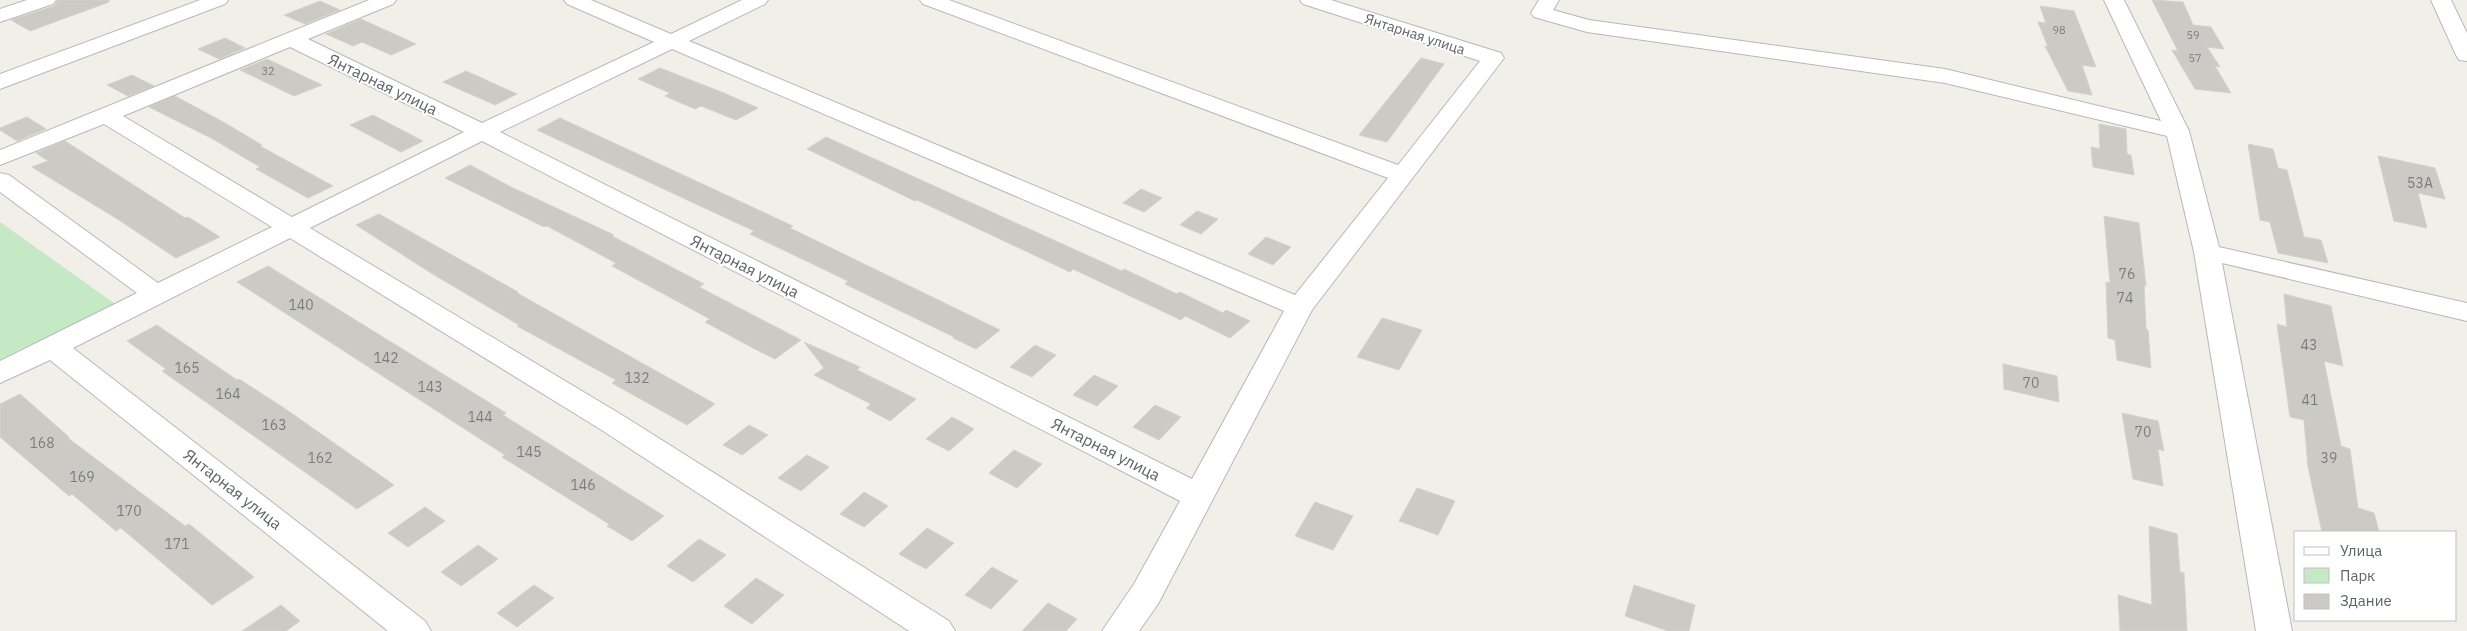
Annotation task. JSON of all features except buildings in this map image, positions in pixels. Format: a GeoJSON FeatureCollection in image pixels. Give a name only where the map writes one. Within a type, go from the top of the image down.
{"type":"FeatureCollection","features":[{"type":"Feature","properties":{"kind":"street"},"geometry":{"type":"LineString","coordinates":[[0,16],[46,0]]}},
{"type":"Feature","properties":{"kind":"street"},"geometry":{"type":"LineString","coordinates":[[0,82],[218,0]]}},
{"type":"Feature","properties":{"kind":"street"},"geometry":{"type":"LineString","coordinates":[[0,158],[386,0]]}},
{"type":"Feature","properties":{"kind":"street"},"geometry":{"type":"LineString","coordinates":[[574,0],[1300,307]]}},
{"type":"Feature","properties":{"kind":"street"},"geometry":{"type":"LineString","coordinates":[[0,373],[482,132],[676,42],[758,0]]}},
{"type":"Feature","properties":{"kind":"street"},"geometry":{"type":"LineString","coordinates":[[930,0],[1403,175],[1300,307],[1146,594],[1120,631]]}},
{"type":"Feature","properties":{"kind":"street","name":"Янтарная улица"},"geometry":{"type":"LineString","coordinates":[[1310,0],[1493,58],[1403,175]]}},
{"type":"Feature","properties":{"kind":"street"},"geometry":{"type":"LineString","coordinates":[[1550,0],[1541,13],[1586,26],[1945,76],[1996,86],[2127,122],[2177,131]]}},
{"type":"Feature","properties":{"kind":"street"},"geometry":{"type":"LineString","coordinates":[[2114,0],[2177,131],[2206,252],[2274,631]]}},
{"type":"Feature","properties":{"kind":"street"},"geometry":{"type":"LineString","coordinates":[[2440,0],[2467,54]]}},
{"type":"Feature","properties":{"kind":"street","name":"Янтарная улица"},"geometry":{"type":"LineString","coordinates":[[291,39],[482,132],[1198,496]]}},
{"type":"Feature","properties":{"kind":"street"},"geometry":{"type":"LineString","coordinates":[[106,115],[611,422],[937,631]]}},
{"type":"Feature","properties":{"kind":"street"},"geometry":{"type":"LineString","coordinates":[[0,180],[157,294]]}},
{"type":"Feature","properties":{"kind":"street"},"geometry":{"type":"LineString","coordinates":[[2206,252],[2467,312]]}},
{"type":"Feature","properties":{"kind":"street","name":"Янтарная улица"},"geometry":{"type":"LineString","coordinates":[[53,347],[413,631]]}},
{"type":"Feature","properties":{"kind":"green space"},"geometry":{"type":"Polygon","coordinates":[[[0,222],[118,306],[0,365],[0,222]]]}}]}
